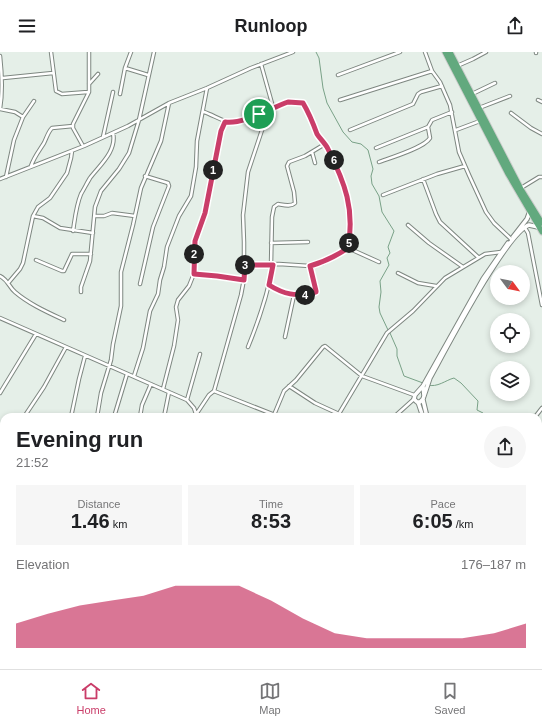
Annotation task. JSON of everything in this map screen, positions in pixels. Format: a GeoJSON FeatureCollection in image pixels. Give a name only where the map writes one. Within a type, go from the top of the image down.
{"type":"FeatureCollection","features":[{"type":"Feature","properties":{"kind":"highway"},"geometry":{"type":"LineString","coordinates":[[445,52],[480,121],[530,212],[541,227]]}},
{"type":"Feature","properties":{"kind":"highway"},"geometry":{"type":"LineString","coordinates":[[450,52],[521,189],[540,216],[541,227]]}},
{"type":"Feature","properties":{"kind":"street"},"geometry":{"type":"LineString","coordinates":[[51,52],[56,92],[58,94],[89,92]]}},
{"type":"Feature","properties":{"kind":"street"},"geometry":{"type":"LineString","coordinates":[[83,146],[75,134],[73,126],[89,92],[89,52]]}},
{"type":"Feature","properties":{"kind":"street"},"geometry":{"type":"LineString","coordinates":[[120,94],[125,68],[131,52]]}},
{"type":"Feature","properties":{"kind":"street"},"geometry":{"type":"LineString","coordinates":[[80,292],[89,267],[95,207],[101,191],[120,169],[130,153],[154,52]]}},
{"type":"Feature","properties":{"kind":"street"},"geometry":{"type":"LineString","coordinates":[[0,179],[102,138],[139,120],[168,103],[293,52]]}},
{"type":"Feature","properties":{"kind":"street"},"geometry":{"type":"LineString","coordinates":[[338,75],[400,52]]}},
{"type":"Feature","properties":{"kind":"street"},"geometry":{"type":"LineString","coordinates":[[425,52],[432,71],[442,86],[450,105],[456,130],[458,148],[465,166],[486,212],[494,223],[510,239]]}},
{"type":"Feature","properties":{"kind":"street"},"geometry":{"type":"LineString","coordinates":[[457,66],[486,52]]}},
{"type":"Feature","properties":{"kind":"street"},"geometry":{"type":"LineString","coordinates":[[0,56],[3,78],[0,109],[15,112],[23,117]]}},
{"type":"Feature","properties":{"kind":"street"},"geometry":{"type":"LineString","coordinates":[[0,318],[187,400],[194,408],[196,413],[214,391],[244,280],[245,265],[243,215],[247,177],[264,124],[273,107],[261,64]]}},
{"type":"Feature","properties":{"kind":"street"},"geometry":{"type":"LineString","coordinates":[[125,68],[148,76]]}},
{"type":"Feature","properties":{"kind":"street"},"geometry":{"type":"LineString","coordinates":[[340,100],[432,71]]}},
{"type":"Feature","properties":{"kind":"street"},"geometry":{"type":"LineString","coordinates":[[3,78],[53,73]]}},
{"type":"Feature","properties":{"kind":"street"},"geometry":{"type":"LineString","coordinates":[[89,85],[98,74]]}},
{"type":"Feature","properties":{"kind":"street"},"geometry":{"type":"LineString","coordinates":[[472,95],[494,83]]}},
{"type":"Feature","properties":{"kind":"street"},"geometry":{"type":"LineString","coordinates":[[350,130],[414,104],[418,94],[421,92],[442,86]]}},
{"type":"Feature","properties":{"kind":"street"},"geometry":{"type":"LineString","coordinates":[[134,376],[143,348],[150,311],[158,294],[167,247],[180,216],[191,196],[195,173],[197,141],[204,112],[207,88]]}},
{"type":"Feature","properties":{"kind":"street"},"geometry":{"type":"LineString","coordinates":[[102,138],[113,92]]}},
{"type":"Feature","properties":{"kind":"street"},"geometry":{"type":"LineString","coordinates":[[479,108],[510,96]]}},
{"type":"Feature","properties":{"kind":"street"},"geometry":{"type":"LineString","coordinates":[[6,177],[14,140],[23,117],[34,100]]}},
{"type":"Feature","properties":{"kind":"street"},"geometry":{"type":"LineString","coordinates":[[538,100],[542,102]]}},
{"type":"Feature","properties":{"kind":"street"},"geometry":{"type":"LineString","coordinates":[[204,112],[219,117],[225,122],[232,123],[288,102],[303,103],[317,134],[325,144],[340,173],[349,201],[351,225],[348,248],[338,255],[323,263],[310,266],[245,265]]}},
{"type":"Feature","properties":{"kind":"street"},"geometry":{"type":"LineString","coordinates":[[98,413],[121,306],[121,272],[141,188],[161,141],[168,103]]}},
{"type":"Feature","properties":{"kind":"street"},"geometry":{"type":"LineString","coordinates":[[376,148],[428,127],[432,120],[452,112]]}},
{"type":"Feature","properties":{"kind":"street"},"geometry":{"type":"LineString","coordinates":[[511,113],[531,128],[542,134]]}},
{"type":"Feature","properties":{"kind":"street"},"geometry":{"type":"LineString","coordinates":[[456,130],[480,121]]}},
{"type":"Feature","properties":{"kind":"street"},"geometry":{"type":"LineString","coordinates":[[163,389],[174,346],[178,320],[176,307],[178,300],[190,286],[194,274],[195,241],[205,213],[221,131],[225,122]]}},
{"type":"Feature","properties":{"kind":"street"},"geometry":{"type":"LineString","coordinates":[[30,167],[52,128],[73,126]]}},
{"type":"Feature","properties":{"kind":"street"},"geometry":{"type":"LineString","coordinates":[[379,162],[426,143],[430,138],[428,127]]}},
{"type":"Feature","properties":{"kind":"street"},"geometry":{"type":"LineString","coordinates":[[73,230],[77,206],[81,195],[89,180],[109,154],[115,140],[113,133]]}},
{"type":"Feature","properties":{"kind":"street"},"geometry":{"type":"LineString","coordinates":[[248,347],[259,321],[269,285],[272,265],[271,243],[274,207],[278,204],[286,205],[295,203],[296,198],[287,166],[289,162],[312,152],[325,144]]}},
{"type":"Feature","properties":{"kind":"street"},"geometry":{"type":"LineString","coordinates":[[9,282],[23,263],[33,216],[38,207],[50,198],[67,173],[72,158],[72,151]]}},
{"type":"Feature","properties":{"kind":"street"},"geometry":{"type":"LineString","coordinates":[[312,152],[316,163]]}},
{"type":"Feature","properties":{"kind":"street"},"geometry":{"type":"LineString","coordinates":[[383,195],[437,174],[465,166]]}},
{"type":"Feature","properties":{"kind":"street"},"geometry":{"type":"LineString","coordinates":[[140,284],[150,234],[169,186],[168,183],[145,176]]}},
{"type":"Feature","properties":{"kind":"street"},"geometry":{"type":"LineString","coordinates":[[521,189],[539,177],[542,177]]}},
{"type":"Feature","properties":{"kind":"street"},"geometry":{"type":"LineString","coordinates":[[423,179],[440,222],[478,257]]}},
{"type":"Feature","properties":{"kind":"street"},"geometry":{"type":"LineString","coordinates":[[426,413],[423,400],[425,385],[483,279],[510,239],[527,219],[530,212]]}},
{"type":"Feature","properties":{"kind":"street"},"geometry":{"type":"LineString","coordinates":[[95,216],[104,216],[112,213],[135,216]]}},
{"type":"Feature","properties":{"kind":"street"},"geometry":{"type":"LineString","coordinates":[[33,216],[43,218],[60,228],[93,233]]}},
{"type":"Feature","properties":{"kind":"street"},"geometry":{"type":"LineString","coordinates":[[408,225],[429,243],[463,267]]}},
{"type":"Feature","properties":{"kind":"street"},"geometry":{"type":"LineString","coordinates":[[398,413],[425,385],[490,273],[512,241],[525,227],[533,225],[541,227]]}},
{"type":"Feature","properties":{"kind":"street"},"geometry":{"type":"LineString","coordinates":[[525,227],[528,233],[542,305]]}},
{"type":"Feature","properties":{"kind":"street"},"geometry":{"type":"LineString","coordinates":[[271,243],[308,242]]}},
{"type":"Feature","properties":{"kind":"street"},"geometry":{"type":"LineString","coordinates":[[348,248],[380,262]]}},
{"type":"Feature","properties":{"kind":"street"},"geometry":{"type":"LineString","coordinates":[[339,413],[387,333],[391,329],[413,311],[445,278],[478,257],[485,254],[501,252]]}},
{"type":"Feature","properties":{"kind":"street"},"geometry":{"type":"LineString","coordinates":[[36,260],[62,271],[64,270],[72,254],[91,254]]}},
{"type":"Feature","properties":{"kind":"street"},"geometry":{"type":"LineString","coordinates":[[269,285],[279,291],[294,295],[316,292],[310,266]]}},
{"type":"Feature","properties":{"kind":"street"},"geometry":{"type":"LineString","coordinates":[[398,273],[418,283],[436,286]]}},
{"type":"Feature","properties":{"kind":"street"},"geometry":{"type":"LineString","coordinates":[[194,274],[244,280]]}},
{"type":"Feature","properties":{"kind":"street"},"geometry":{"type":"LineString","coordinates":[[0,276],[9,282],[13,291],[28,302],[64,320]]}},
{"type":"Feature","properties":{"kind":"street"},"geometry":{"type":"LineString","coordinates":[[285,337],[294,295]]}},
{"type":"Feature","properties":{"kind":"street"},"geometry":{"type":"LineString","coordinates":[[0,393],[36,334]]}},
{"type":"Feature","properties":{"kind":"street"},"geometry":{"type":"LineString","coordinates":[[274,413],[284,391],[301,375],[325,346],[362,376],[414,397],[418,402],[422,413]]}},
{"type":"Feature","properties":{"kind":"street"},"geometry":{"type":"LineString","coordinates":[[27,413],[44,387],[66,347]]}},
{"type":"Feature","properties":{"kind":"street"},"geometry":{"type":"LineString","coordinates":[[187,400],[200,354]]}},
{"type":"Feature","properties":{"kind":"street"},"geometry":{"type":"LineString","coordinates":[[72,413],[85,356]]}},
{"type":"Feature","properties":{"kind":"street"},"geometry":{"type":"LineString","coordinates":[[115,413],[126,374]]}},
{"type":"Feature","properties":{"kind":"street"},"geometry":{"type":"LineString","coordinates":[[141,413],[142,405],[151,384]]}},
{"type":"Feature","properties":{"kind":"street"},"geometry":{"type":"LineString","coordinates":[[289,386],[315,403],[334,413]]}},
{"type":"Feature","properties":{"kind":"street"},"geometry":{"type":"LineString","coordinates":[[214,391],[271,413]]}},
{"type":"Feature","properties":{"kind":"street"},"geometry":{"type":"LineString","coordinates":[[165,413],[169,392]]}},
{"type":"Feature","properties":{"kind":"street"},"geometry":{"type":"LineString","coordinates":[[418,402],[423,400]]}},
{"type":"Feature","properties":{"kind":"waterway"},"geometry":{"type":"LineString","coordinates":[[316,52],[319,58],[323,88],[327,103],[343,132],[352,142],[361,144],[368,150],[373,169],[371,176],[372,184],[379,196],[382,212],[394,231],[388,247],[390,253],[387,258],[389,265],[380,281],[381,292],[379,307],[380,313],[388,330]]}},
{"type":"Feature","properties":{"kind":"waterway"},"geometry":{"type":"LineString","coordinates":[[390,333],[397,349],[397,356],[404,376],[423,383]]}},
{"type":"Feature","properties":{"kind":"waterway"},"geometry":{"type":"LineString","coordinates":[[428,385],[438,385],[454,378],[461,383],[478,401],[477,410],[483,413]]}},
{"type":"Feature","properties":{"kind":"route"},"geometry":{"type":"LineString","coordinates":[[288,102],[303,103],[316,127],[317,134],[327,147],[336,164],[346,191],[349,201],[351,225],[348,248],[323,263],[310,266],[316,291],[313,293],[294,295],[279,291],[269,285],[273,265],[245,265],[244,280],[194,274],[195,241],[199,226],[205,213],[221,131],[225,122],[232,123],[259,114],[288,102]]}}]}
